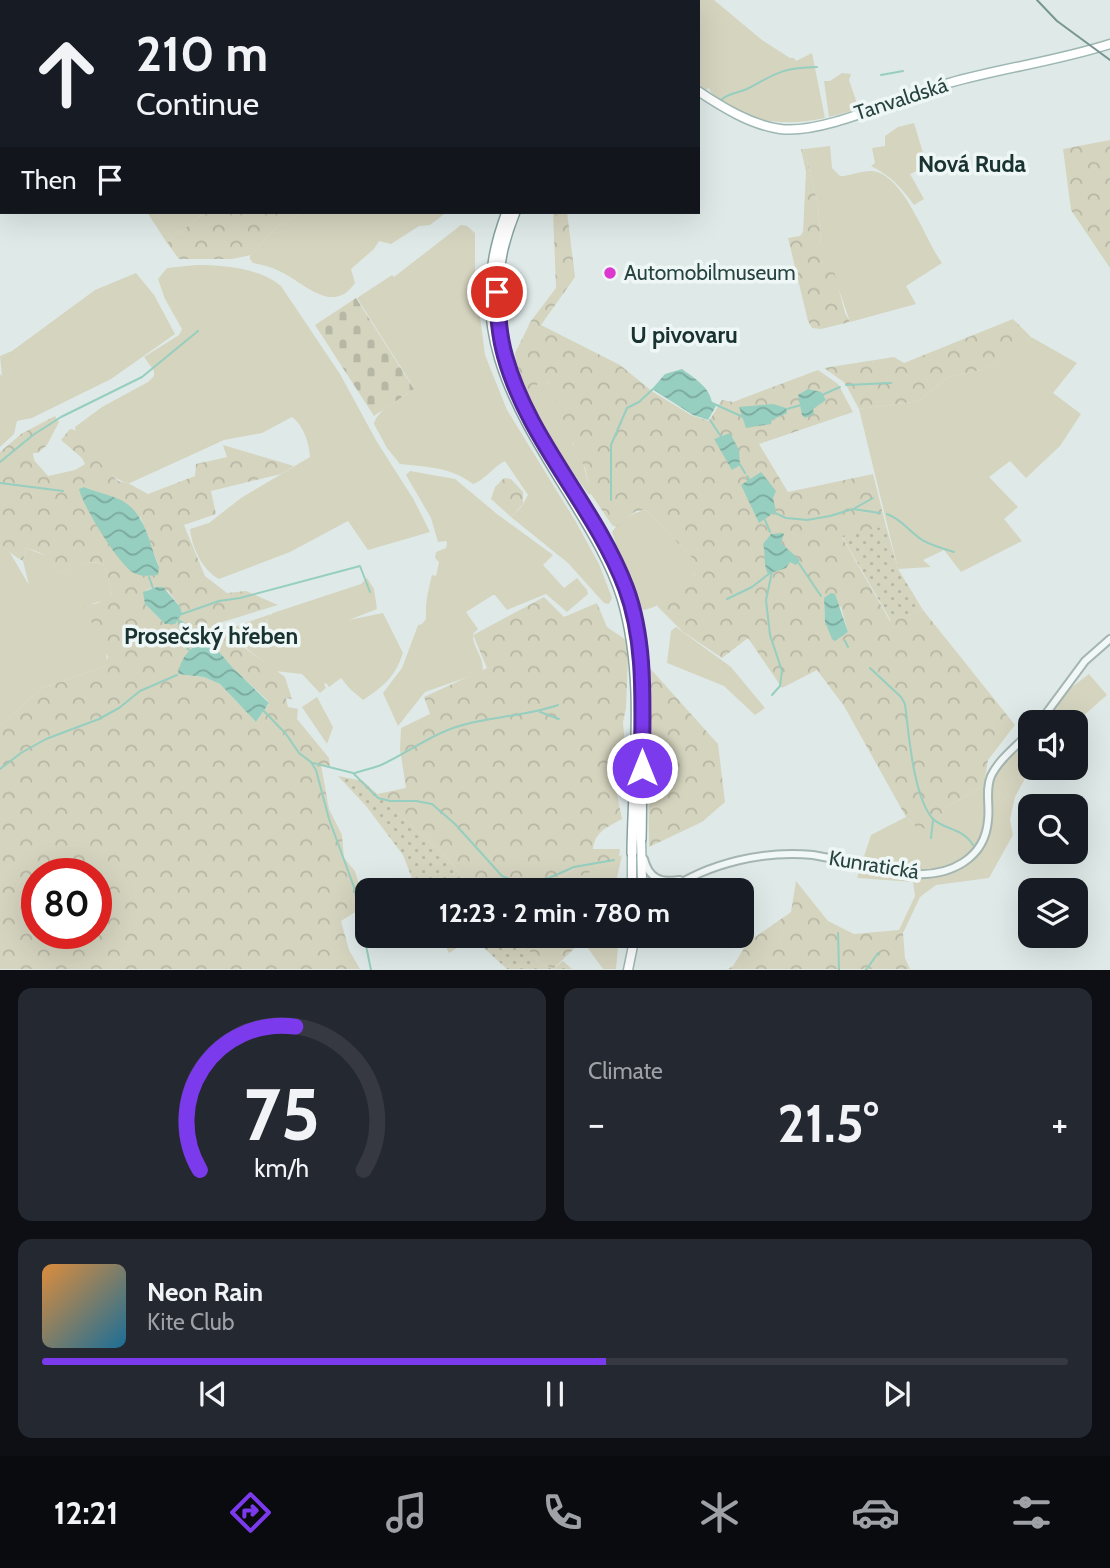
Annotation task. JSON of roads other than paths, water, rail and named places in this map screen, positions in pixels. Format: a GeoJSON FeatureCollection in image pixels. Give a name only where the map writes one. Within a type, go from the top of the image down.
{"type":"FeatureCollection","features":[{"type":"Feature","properties":{"kind":"highway"},"geometry":{"type":"LineString","coordinates":[[511,214],[494,257],[491,292],[493,337],[505,380],[527,425],[587,524],[613,573],[631,617],[641,669],[641,839]]}},
{"type":"Feature","properties":{"kind":"highway"},"geometry":{"type":"LineString","coordinates":[[632,853],[634,633]]}},
{"type":"Feature","properties":{"kind":"main road","name":"Tanvaldská"},"geometry":{"type":"LineString","coordinates":[[700,92],[761,124],[782,129],[801,127],[839,120],[953,82],[1066,57],[1110,44]]}},
{"type":"Feature","properties":{"kind":"main road"},"geometry":{"type":"LineString","coordinates":[[641,839],[642,878]]}},
{"type":"Feature","properties":{"kind":"main road"},"geometry":{"type":"LineString","coordinates":[[632,853],[632,878]]}},
{"type":"Feature","properties":{"kind":"main road"},"geometry":{"type":"LineString","coordinates":[[628,970],[632,948]]}},
{"type":"Feature","properties":{"kind":"street"},"geometry":{"type":"LineString","coordinates":[[1048,710],[1084,661],[1110,639]]}},
{"type":"Feature","properties":{"kind":"street","name":"Kunratická"},"geometry":{"type":"LineString","coordinates":[[692,878],[734,862],[766,855],[796,853],[914,874],[952,869],[973,856],[983,842],[988,828],[991,776],[1018,744]]}},
{"type":"Feature","properties":{"kind":"street"},"geometry":{"type":"LineString","coordinates":[[641,839],[645,864],[652,876],[657,878]]}},
{"type":"Feature","properties":{"kind":"water"},"geometry":{"type":"Polygon","coordinates":[[[682,369],[705,388],[716,406],[708,420],[693,415],[652,389],[665,374],[682,369]]]}},
{"type":"Feature","properties":{"kind":"water"},"geometry":{"type":"Polygon","coordinates":[[[808,389],[821,392],[826,400],[813,409],[814,414],[805,418],[798,395],[808,389]]]}},
{"type":"Feature","properties":{"kind":"water"},"geometry":{"type":"Polygon","coordinates":[[[773,404],[786,408],[787,413],[772,420],[771,424],[746,428],[739,407],[773,404]]]}},
{"type":"Feature","properties":{"kind":"water"},"geometry":{"type":"Polygon","coordinates":[[[730,433],[739,450],[740,465],[732,470],[714,439],[730,433]]]}},
{"type":"Feature","properties":{"kind":"water"},"geometry":{"type":"Polygon","coordinates":[[[761,472],[776,491],[773,498],[776,511],[759,523],[741,485],[761,472]]]}},
{"type":"Feature","properties":{"kind":"water"},"geometry":{"type":"Polygon","coordinates":[[[84,487],[121,500],[136,513],[146,530],[159,567],[158,575],[138,575],[125,566],[87,508],[79,489],[84,487]]]}},
{"type":"Feature","properties":{"kind":"water"},"geometry":{"type":"Polygon","coordinates":[[[782,533],[781,543],[800,560],[796,565],[790,562],[786,568],[768,574],[763,544],[771,534],[782,533]]]}},
{"type":"Feature","properties":{"kind":"water"},"geometry":{"type":"Polygon","coordinates":[[[163,587],[180,607],[182,614],[175,624],[165,624],[145,604],[143,592],[163,587]]]}},
{"type":"Feature","properties":{"kind":"water"},"geometry":{"type":"Polygon","coordinates":[[[831,593],[835,594],[848,632],[835,641],[825,622],[824,598],[831,593]]]}},
{"type":"Feature","properties":{"kind":"water"},"geometry":{"type":"Polygon","coordinates":[[[210,641],[269,703],[256,722],[220,684],[204,677],[178,674],[188,652],[210,641]]]}},
{"type":"Feature","properties":{"kind":"waterway"},"geometry":{"type":"LineString","coordinates":[[721,100],[780,72],[817,67]]}},
{"type":"Feature","properties":{"kind":"waterway"},"geometry":{"type":"LineString","coordinates":[[881,75],[903,71]]}},
{"type":"Feature","properties":{"kind":"waterway"},"geometry":{"type":"LineString","coordinates":[[0,462],[33,435],[61,417],[142,377],[198,331]]}},
{"type":"Feature","properties":{"kind":"waterway"},"geometry":{"type":"LineString","coordinates":[[846,385],[891,383]]}},
{"type":"Feature","properties":{"kind":"waterway"},"geometry":{"type":"LineString","coordinates":[[822,395],[840,387]]}},
{"type":"Feature","properties":{"kind":"waterway"},"geometry":{"type":"LineString","coordinates":[[611,500],[611,445],[627,408],[639,402],[653,389]]}},
{"type":"Feature","properties":{"kind":"waterway"},"geometry":{"type":"LineString","coordinates":[[710,402],[743,417]]}},
{"type":"Feature","properties":{"kind":"waterway"},"geometry":{"type":"LineString","coordinates":[[787,409],[801,405]]}},
{"type":"Feature","properties":{"kind":"waterway"},"geometry":{"type":"LineString","coordinates":[[710,420],[722,438]]}},
{"type":"Feature","properties":{"kind":"waterway"},"geometry":{"type":"LineString","coordinates":[[739,463],[745,473]]}},
{"type":"Feature","properties":{"kind":"waterway"},"geometry":{"type":"LineString","coordinates":[[747,476],[751,482]]}},
{"type":"Feature","properties":{"kind":"waterway"},"geometry":{"type":"LineString","coordinates":[[0,483],[63,491]]}},
{"type":"Feature","properties":{"kind":"waterway"},"geometry":{"type":"LineString","coordinates":[[855,508],[873,498]]}},
{"type":"Feature","properties":{"kind":"waterway"},"geometry":{"type":"LineString","coordinates":[[773,512],[786,518],[807,520],[853,509],[880,513]]}},
{"type":"Feature","properties":{"kind":"waterway"},"geometry":{"type":"LineString","coordinates":[[887,514],[900,521],[922,540],[954,552]]}},
{"type":"Feature","properties":{"kind":"waterway"},"geometry":{"type":"LineString","coordinates":[[765,520],[770,532]]}},
{"type":"Feature","properties":{"kind":"waterway"},"geometry":{"type":"LineString","coordinates":[[798,562],[821,596]]}},
{"type":"Feature","properties":{"kind":"waterway"},"geometry":{"type":"LineString","coordinates":[[182,614],[219,601],[240,598],[360,566],[370,592]]}},
{"type":"Feature","properties":{"kind":"waterway"},"geometry":{"type":"LineString","coordinates":[[772,572],[766,600],[770,635],[782,671],[780,686],[772,695]]}},
{"type":"Feature","properties":{"kind":"waterway"},"geometry":{"type":"LineString","coordinates":[[727,599],[752,587],[770,573]]}},
{"type":"Feature","properties":{"kind":"waterway"},"geometry":{"type":"LineString","coordinates":[[149,577],[153,588]]}},
{"type":"Feature","properties":{"kind":"waterway"},"geometry":{"type":"LineString","coordinates":[[178,619],[183,642]]}},
{"type":"Feature","properties":{"kind":"waterway"},"geometry":{"type":"LineString","coordinates":[[180,621],[207,640]]}},
{"type":"Feature","properties":{"kind":"waterway"},"geometry":{"type":"LineString","coordinates":[[845,641],[848,647]]}},
{"type":"Feature","properties":{"kind":"waterway"},"geometry":{"type":"LineString","coordinates":[[184,644],[189,650]]}},
{"type":"Feature","properties":{"kind":"waterway"},"geometry":{"type":"LineString","coordinates":[[870,668],[905,704],[916,780],[932,818],[964,835],[973,845]]}},
{"type":"Feature","properties":{"kind":"waterway"},"geometry":{"type":"LineString","coordinates":[[0,769],[46,739],[99,719],[119,708],[140,691],[177,675]]}},
{"type":"Feature","properties":{"kind":"waterway"},"geometry":{"type":"LineString","coordinates":[[355,773],[381,765],[453,728],[558,705]]}},
{"type":"Feature","properties":{"kind":"waterway"},"geometry":{"type":"LineString","coordinates":[[262,709],[316,770],[329,819],[354,887],[371,970]]}},
{"type":"Feature","properties":{"kind":"waterway"},"geometry":{"type":"LineString","coordinates":[[540,712],[559,719]]}},
{"type":"Feature","properties":{"kind":"waterway"},"geometry":{"type":"LineString","coordinates":[[313,763],[353,773],[378,798],[432,804],[455,824],[502,876],[508,878]]}},
{"type":"Feature","properties":{"kind":"waterway"},"geometry":{"type":"LineString","coordinates":[[931,838],[933,820]]}},
{"type":"Feature","properties":{"kind":"waterway"},"geometry":{"type":"LineString","coordinates":[[549,878],[574,867],[614,860]]}},
{"type":"Feature","properties":{"kind":"waterway"},"geometry":{"type":"LineString","coordinates":[[838,933],[839,970]]}},
{"type":"Feature","properties":{"kind":"waterway"},"geometry":{"type":"LineString","coordinates":[[866,970],[878,953]]}},
{"type":"Feature","properties":{"kind":"tram line"},"geometry":{"type":"LineString","coordinates":[[1037,0],[1057,21],[1110,60]]}},
{"type":"Feature","properties":{"kind":"place","name":"Automobilmuseum"},"geometry":{"type":"Point","coordinates":[610,273]}},
{"type":"Feature","properties":{"kind":"district","name":"Nová Ruda"},"geometry":{"type":"Point","coordinates":[972,164]}},
{"type":"Feature","properties":{"kind":"district","name":"U pivovaru"},"geometry":{"type":"Point","coordinates":[684,335]}},
{"type":"Feature","properties":{"kind":"district","name":"Prosečský hřeben"},"geometry":{"type":"Point","coordinates":[211,636]}}]}
